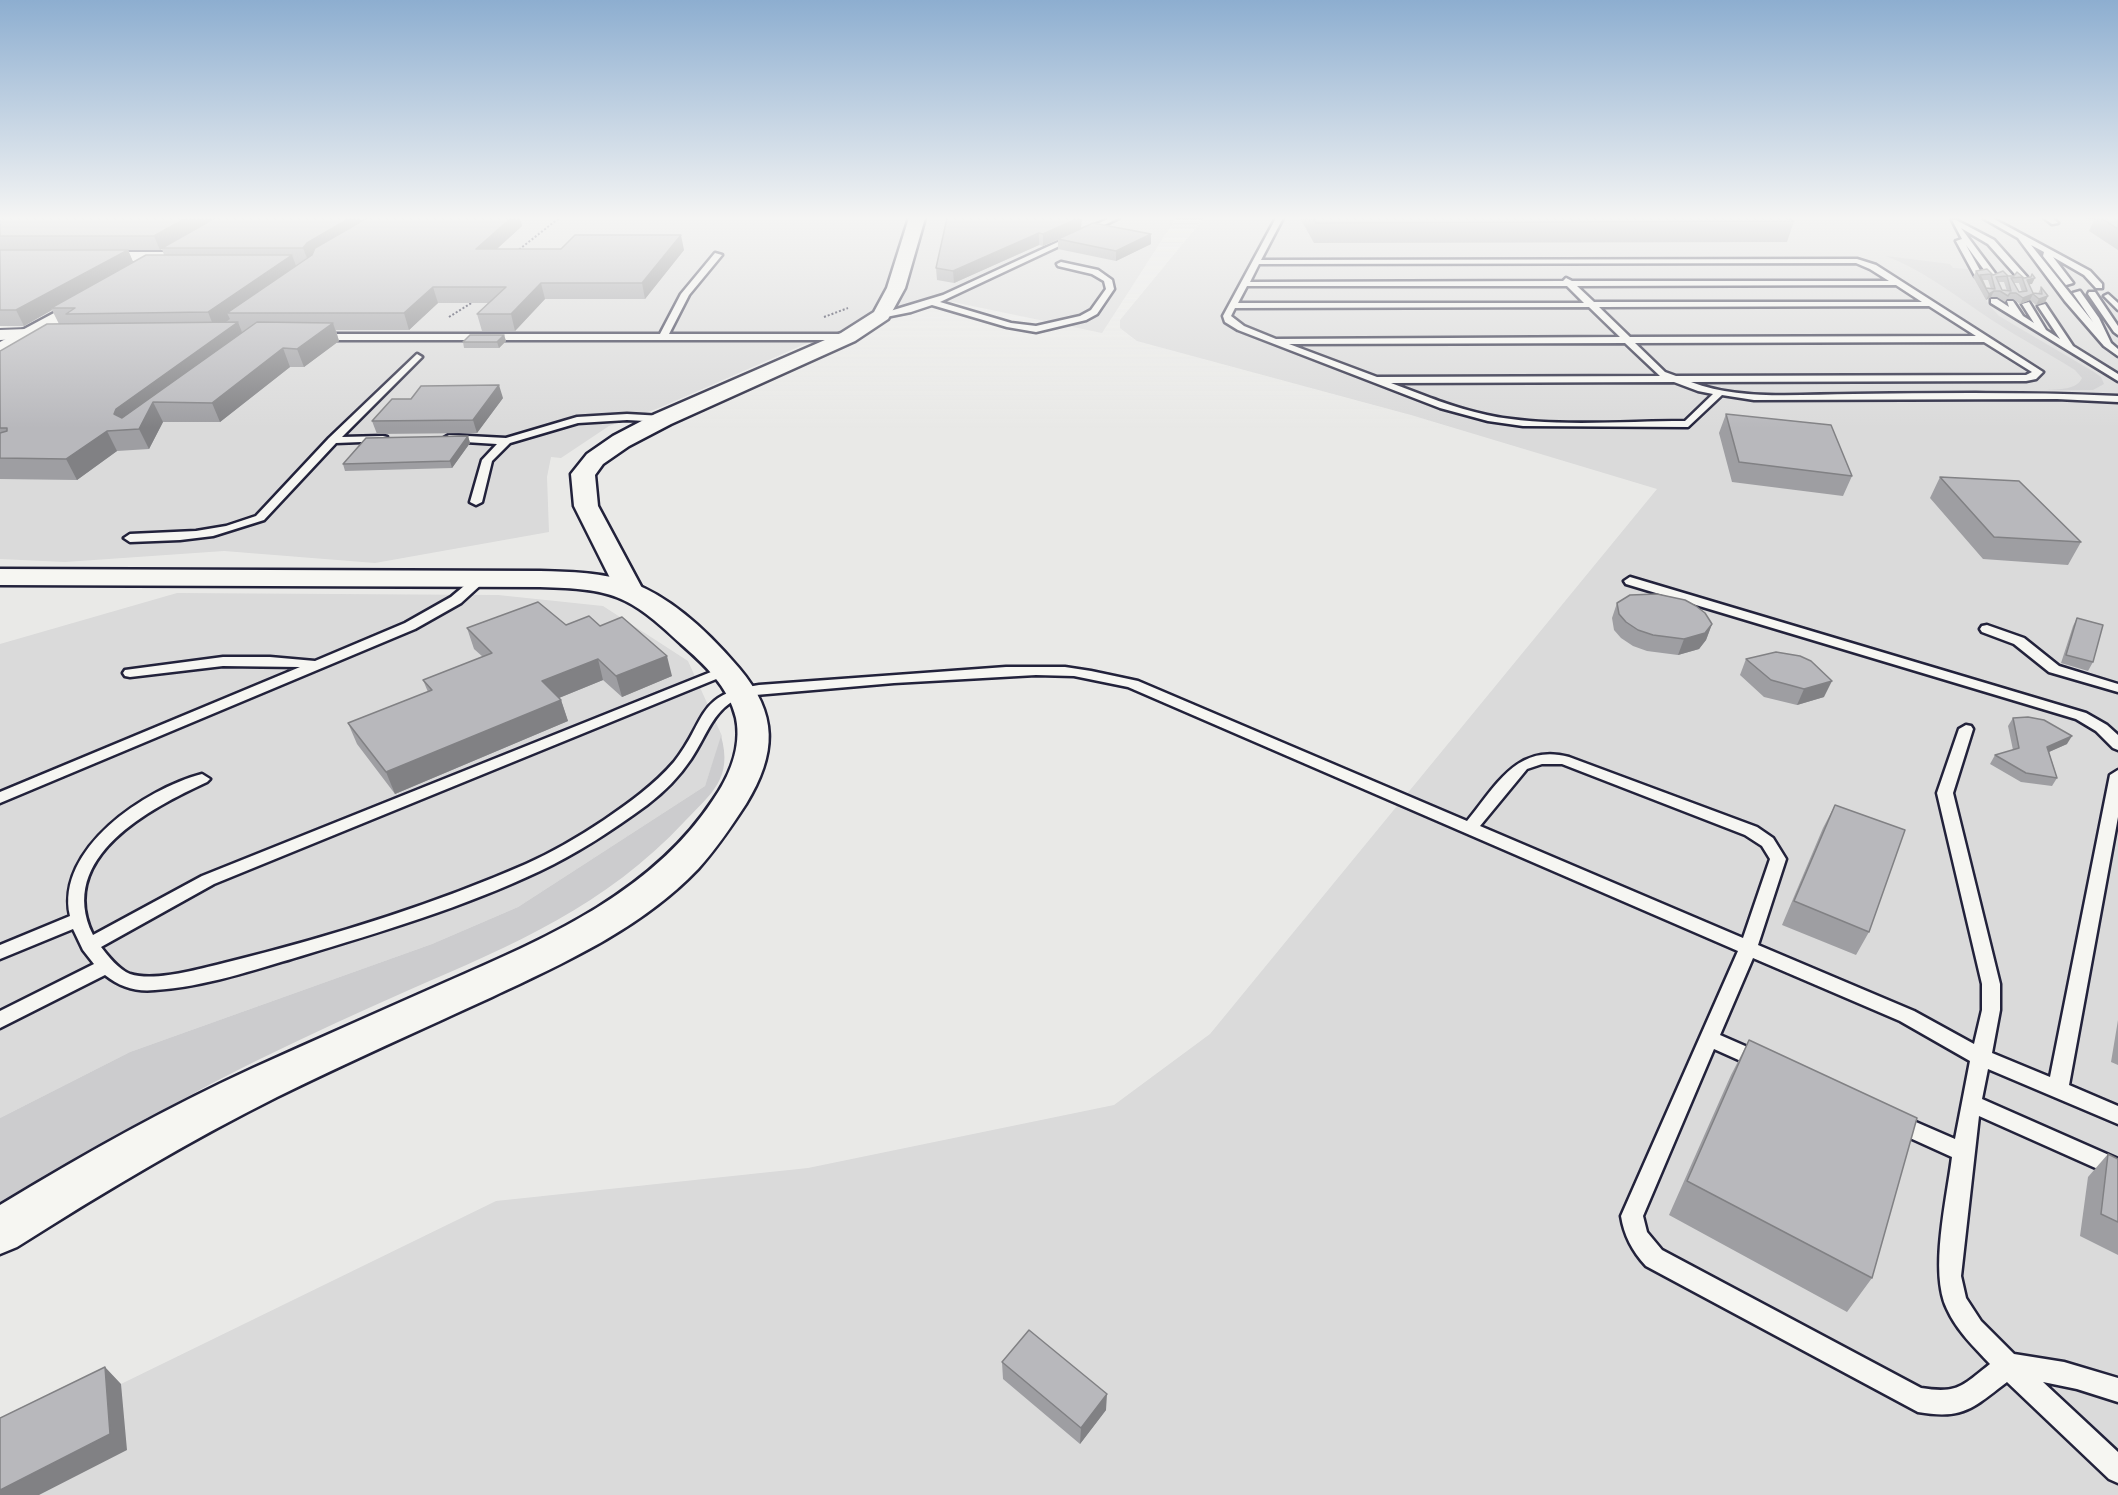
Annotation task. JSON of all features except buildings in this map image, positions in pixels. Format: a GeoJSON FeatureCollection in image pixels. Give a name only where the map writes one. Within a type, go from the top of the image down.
{"type":"FeatureCollection","features":[{"type":"Feature","properties":{"kind":"main road"},"geometry":{"type":"LineString","coordinates":[[629,590],[586,506],[583,474],[596,459],[621,441],[663,419],[848,337],[881,315],[896,288]]}},
{"type":"Feature","properties":{"kind":"main road"},"geometry":{"type":"LineString","coordinates":[[0,350],[106,290]]}},
{"type":"Feature","properties":{"kind":"main road"},"geometry":{"type":"LineString","coordinates":[[0,577],[570,580],[629,590],[656,607],[685,631],[733,682],[751,713],[754,735],[744,776],[729,806],[710,831],[683,862],[649,891],[614,915],[517,968],[202,1114],[59,1194],[0,1231]]}},
{"type":"Feature","properties":{"kind":"street"},"geometry":{"type":"LineString","coordinates":[[0,334],[27,334]]}},
{"type":"Feature","properties":{"kind":"lane"},"geometry":{"type":"LineString","coordinates":[[663,337],[690,288]]}},
{"type":"Feature","properties":{"kind":"lane"},"geometry":{"type":"LineString","coordinates":[[881,315],[932,302],[963,288]]}},
{"type":"Feature","properties":{"kind":"lane"},"geometry":{"type":"LineString","coordinates":[[932,302],[1025,329],[1048,327],[1083,318],[1094,312],[1110,288]]}},
{"type":"Feature","properties":{"kind":"lane"},"geometry":{"type":"LineString","coordinates":[[1242,288],[1227,316],[1233,324],[1443,406],[1488,418],[1523,423],[1688,424],[1719,393]]}},
{"type":"Feature","properties":{"kind":"lane"},"geometry":{"type":"LineString","coordinates":[[1574,288],[1656,369],[1671,379],[1719,393],[1754,397],[2057,396],[2118,399]]}},
{"type":"Feature","properties":{"kind":"lane"},"geometry":{"type":"LineString","coordinates":[[1376,380],[2026,378],[2037,375],[2037,370],[1907,288]]}},
{"type":"Feature","properties":{"kind":"lane"},"geometry":{"type":"LineString","coordinates":[[2059,288],[2107,344],[2118,353]]}},
{"type":"Feature","properties":{"kind":"lane"},"geometry":{"type":"LineString","coordinates":[[2077,293],[2096,318],[2107,344]]}},
{"type":"Feature","properties":{"kind":"lane"},"geometry":{"type":"LineString","coordinates":[[2092,294],[2118,332]]}},
{"type":"Feature","properties":{"kind":"lane"},"geometry":{"type":"LineString","coordinates":[[2108,296],[2118,308]]}},
{"type":"Feature","properties":{"kind":"lane"},"geometry":{"type":"LineString","coordinates":[[1994,301],[2118,378]]}},
{"type":"Feature","properties":{"kind":"lane"},"geometry":{"type":"LineString","coordinates":[[2010,303],[2020,318]]}},
{"type":"Feature","properties":{"kind":"lane"},"geometry":{"type":"LineString","coordinates":[[1232,306],[1933,304]]}},
{"type":"Feature","properties":{"kind":"lane"},"geometry":{"type":"LineString","coordinates":[[2026,304],[2046,334]]}},
{"type":"Feature","properties":{"kind":"lane"},"geometry":{"type":"LineString","coordinates":[[2042,306],[2073,350]]}},
{"type":"Feature","properties":{"kind":"lane"},"geometry":{"type":"LineString","coordinates":[[27,334],[50,337]]}},
{"type":"Feature","properties":{"kind":"lane"},"geometry":{"type":"LineString","coordinates":[[308,336],[848,337]]}},
{"type":"Feature","properties":{"kind":"lane"},"geometry":{"type":"LineString","coordinates":[[1277,341],[1989,339]]}},
{"type":"Feature","properties":{"kind":"lane"},"geometry":{"type":"LineString","coordinates":[[130,538],[198,535],[233,528],[260,518],[333,440],[417,357]]}},
{"type":"Feature","properties":{"kind":"lane"},"geometry":{"type":"LineString","coordinates":[[435,439],[506,441],[577,420],[627,417],[663,419]]}},
{"type":"Feature","properties":{"kind":"lane"},"geometry":{"type":"LineString","coordinates":[[333,440],[390,439]]}},
{"type":"Feature","properties":{"kind":"lane"},"geometry":{"type":"LineString","coordinates":[[476,502],[487,460],[506,441]]}},
{"type":"Feature","properties":{"kind":"lane"},"geometry":{"type":"LineString","coordinates":[[0,796],[316,666],[433,614],[456,600],[480,579]]}},
{"type":"Feature","properties":{"kind":"lane"},"geometry":{"type":"LineString","coordinates":[[1630,581],[2080,716],[2098,725],[2111,735],[2118,745]]}},
{"type":"Feature","properties":{"kind":"lane"},"geometry":{"type":"LineString","coordinates":[[1987,629],[2019,641],[2054,669],[2118,688]]}},
{"type":"Feature","properties":{"kind":"lane"},"geometry":{"type":"LineString","coordinates":[[130,673],[200,664],[272,661],[316,666]]}},
{"type":"Feature","properties":{"kind":"lane"},"geometry":{"type":"LineString","coordinates":[[89,945],[208,880],[733,682],[855,681],[1023,671],[1068,671],[1133,684],[1906,1016],[1981,1057],[2118,1115]]}},
{"type":"Feature","properties":{"kind":"lane"},"geometry":{"type":"LineString","coordinates":[[202,779],[142,810],[98,845],[82,866],[77,888],[78,920],[89,945],[107,966],[129,982],[144,986],[194,979],[261,961],[376,924],[528,869],[590,838],[663,783],[691,747],[703,719],[733,682]]}},
{"type":"Feature","properties":{"kind":"lane"},"geometry":{"type":"LineString","coordinates":[[1966,729],[1945,793],[1991,984],[1991,1010],[1971,1103],[1949,1276],[1956,1303],[1973,1329],[2008,1366],[2118,1470]]}},
{"type":"Feature","properties":{"kind":"lane"},"geometry":{"type":"LineString","coordinates":[[1469,829],[1522,766],[1533,760],[1550,758],[1564,760],[1751,831],[1764,838],[1774,849],[1778,859],[1748,948],[1632,1215],[1635,1234],[1641,1245],[1654,1258],[1918,1400],[1942,1404],[1963,1400],[2008,1366],[2041,1368],[2077,1375],[2118,1390]]}},
{"type":"Feature","properties":{"kind":"lane"},"geometry":{"type":"LineString","coordinates":[[2058,1089],[2118,775]]}},
{"type":"Feature","properties":{"kind":"lane"},"geometry":{"type":"LineString","coordinates":[[0,952],[78,920]]}},
{"type":"Feature","properties":{"kind":"lane"},"geometry":{"type":"LineString","coordinates":[[0,1020],[107,966]]}},
{"type":"Feature","properties":{"kind":"lane"},"geometry":{"type":"LineString","coordinates":[[1709,1038],[1783,1072]]}},
{"type":"Feature","properties":{"kind":"lane"},"geometry":{"type":"LineString","coordinates":[[1971,1103],[2118,1169]]}},
{"type":"Feature","properties":{"kind":"lane"},"geometry":{"type":"LineString","coordinates":[[1879,1114],[1964,1152]]}},
{"type":"Feature","properties":{"kind":"path"},"geometry":{"type":"LineString","coordinates":[[425,337],[474,301]]}},
{"type":"Feature","properties":{"kind":"shaded area"},"geometry":{"type":"Polygon","coordinates":[[[0,288],[1131,288],[1102,333],[953,302],[812,341],[659,408],[609,426],[561,458],[551,457],[547,477],[549,532],[375,563],[224,551],[65,562],[0,559],[0,375],[75,329],[0,326],[0,288]]]}},
{"type":"Feature","properties":{"kind":"shaded area"},"geometry":{"type":"Polygon","coordinates":[[[1147,288],[2118,288],[2118,1495],[0,1495],[0,1443],[496,1201],[808,1168],[1114,1105],[1210,1034],[1657,489],[1411,415],[1137,341],[1120,328],[1120,320],[1147,288]]]}},
{"type":"Feature","properties":{"kind":"shaded area"},"geometry":{"type":"Polygon","coordinates":[[[1944,288],[1979,288],[1999,316],[2094,372],[2101,377],[2104,384],[2093,390],[2047,390],[2072,387],[2082,378],[2075,370],[2001,326],[1944,288]]]}},
{"type":"Feature","properties":{"kind":"shaded area"},"geometry":{"type":"Polygon","coordinates":[[[177,593],[498,595],[603,606],[688,661],[722,736],[705,786],[518,907],[432,944],[130,1052],[0,1118],[0,644],[177,593]]]}},
{"type":"Feature","properties":{"kind":"shaded area"},"geometry":{"type":"Polygon","coordinates":[[[721,736],[724,763],[718,784],[711,793],[655,851],[590,900],[556,921],[485,957],[334,1024],[227,1076],[161,1112],[0,1207],[0,1118],[130,1052],[432,944],[518,907],[705,786],[721,736]]]}}]}
